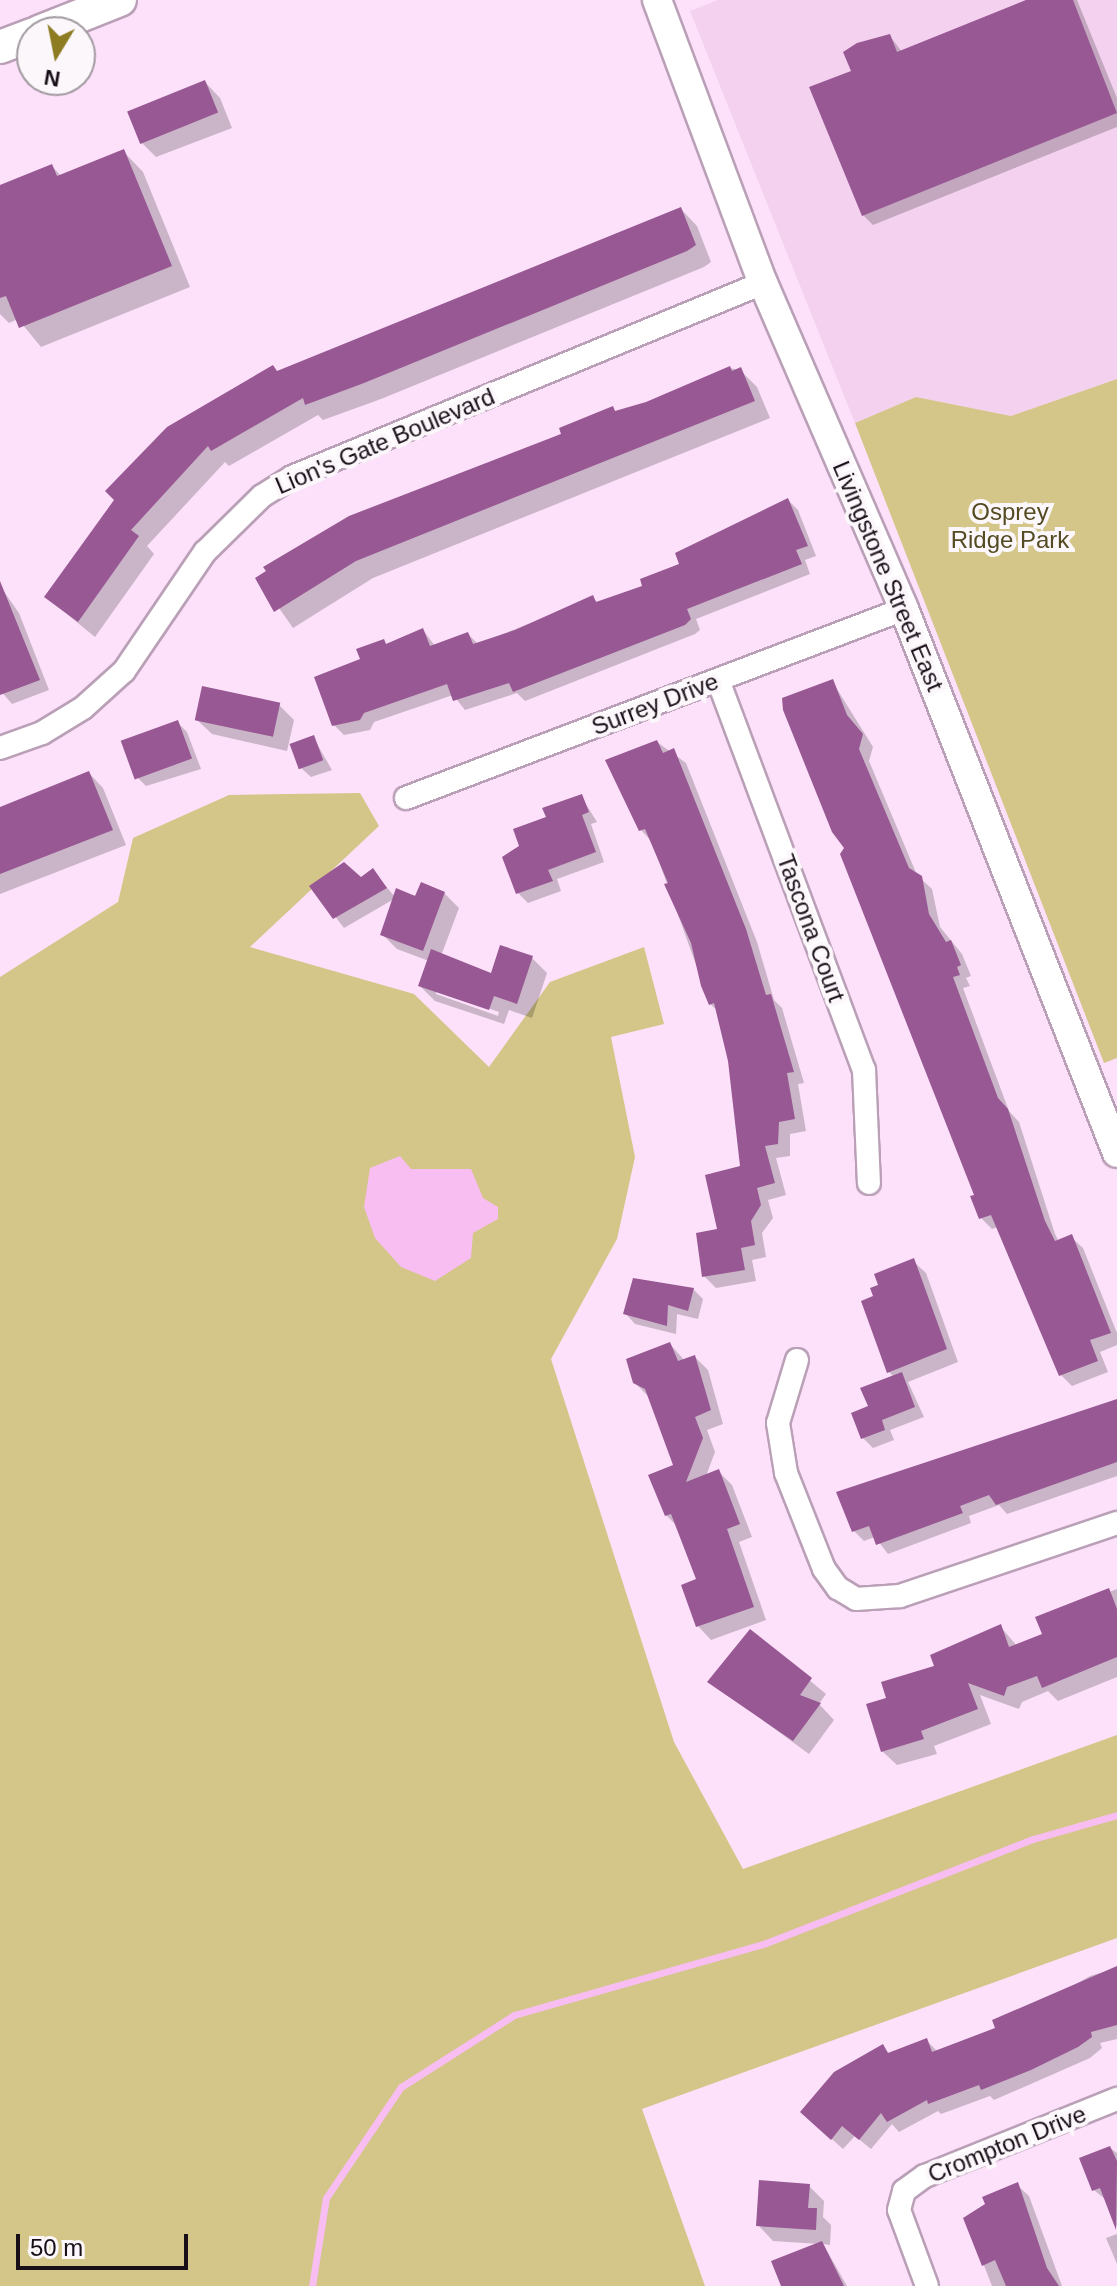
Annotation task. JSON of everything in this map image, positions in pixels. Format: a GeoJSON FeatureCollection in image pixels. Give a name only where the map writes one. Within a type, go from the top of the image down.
{"type":"FeatureCollection","features":[{"type":"Feature","properties":{"kind":"main road"},"geometry":{"type":"LineString","coordinates":[[80,16],[120,0]]}},
{"type":"Feature","properties":{"kind":"street","name":"Livingstone Street East"},"geometry":{"type":"LineString","coordinates":[[657,0],[763,283],[904,609],[1117,1153]]}},
{"type":"Feature","properties":{"kind":"street","name":"Lion's Gate Boulevard"},"geometry":{"type":"LineString","coordinates":[[0,748],[42,733],[83,708],[124,671],[205,552],[262,496],[307,471],[763,283]]}},
{"type":"Feature","properties":{"kind":"street","name":"Surrey Drive"},"geometry":{"type":"LineString","coordinates":[[406,798],[904,609]]}},
{"type":"Feature","properties":{"kind":"street","name":"Tascona Court"},"geometry":{"type":"LineString","coordinates":[[718,680],[864,1070],[869,1183]]}},
{"type":"Feature","properties":{"kind":"street"},"geometry":{"type":"LineString","coordinates":[[797,1360],[778,1423],[786,1473],[824,1569],[838,1588],[856,1599],[900,1596],[1117,1523]]}},
{"type":"Feature","properties":{"kind":"street","name":"Crompton Drive"},"geometry":{"type":"LineString","coordinates":[[927,2286],[899,2210],[904,2191],[925,2176],[1117,2099]]}},
{"type":"Feature","properties":{"kind":"shaded area"},"geometry":{"type":"Polygon","coordinates":[[[718,0],[1117,0],[1117,379],[1011,416],[916,397],[855,423],[690,11],[718,0]]]}},
{"type":"Feature","properties":{"kind":"shaded area"},"geometry":{"type":"Polygon","coordinates":[[[400,1156],[411,1169],[471,1169],[483,1198],[498,1207],[498,1219],[473,1233],[471,1258],[435,1281],[401,1267],[375,1238],[364,1207],[370,1168],[400,1156]]]}},
{"type":"Feature","properties":{"kind":"green space","name":"Osprey Ridge Park"},"geometry":{"type":"Polygon","coordinates":[[[1117,379],[1117,1058],[1104,1063],[855,423],[916,397],[1011,416],[1117,379]]]}},
{"type":"Feature","properties":{"kind":"green space"},"geometry":{"type":"Polygon","coordinates":[[[360,793],[379,826],[250,947],[414,994],[489,1067],[550,982],[644,947],[664,1024],[611,1037],[635,1157],[617,1239],[551,1359],[674,1742],[743,1869],[1117,1735],[1117,1938],[642,2109],[705,2286],[0,2286],[0,977],[118,902],[133,838],[229,795],[360,793]]]}},
{"type":"Feature","properties":{"kind":"building"},"geometry":{"type":"Polygon","coordinates":[[[1026,0],[1073,0],[1117,113],[862,216],[809,87],[851,71],[843,52],[857,43],[890,34],[897,52],[1026,0]]]}},
{"type":"Feature","properties":{"kind":"building"},"geometry":{"type":"Polygon","coordinates":[[[205,80],[218,112],[140,144],[127,111],[205,80]]]}},
{"type":"Feature","properties":{"kind":"building"},"geometry":{"type":"Polygon","coordinates":[[[124,149],[172,266],[19,328],[6,296],[0,298],[0,185],[52,164],[57,176],[124,149]]]}},
{"type":"Feature","properties":{"kind":"building"},"geometry":{"type":"Polygon","coordinates":[[[681,207],[696,245],[687,251],[364,383],[305,405],[303,398],[211,451],[208,446],[131,530],[139,536],[78,622],[44,597],[114,500],[105,491],[167,427],[273,365],[277,371],[681,207]]]}},
{"type":"Feature","properties":{"kind":"building"},"geometry":{"type":"Polygon","coordinates":[[[730,366],[732,371],[741,367],[755,401],[356,561],[274,612],[255,578],[266,571],[263,567],[349,516],[561,434],[559,428],[613,406],[615,411],[646,402],[730,366]]]}},
{"type":"Feature","properties":{"kind":"building"},"geometry":{"type":"Polygon","coordinates":[[[788,498],[808,546],[796,550],[802,564],[687,609],[691,619],[685,625],[513,692],[509,683],[453,701],[447,684],[364,713],[360,720],[332,726],[314,677],[360,659],[356,649],[384,639],[386,644],[423,628],[430,646],[468,632],[473,644],[515,630],[593,595],[596,602],[642,586],[640,579],[679,564],[675,553],[788,498]]]}},
{"type":"Feature","properties":{"kind":"building"},"geometry":{"type":"Polygon","coordinates":[[[0,581],[40,680],[0,695],[0,581]]]}},
{"type":"Feature","properties":{"kind":"building"},"geometry":{"type":"Polygon","coordinates":[[[833,679],[847,715],[863,734],[859,749],[909,868],[922,876],[929,914],[946,942],[951,940],[961,965],[957,967],[960,975],[953,977],[998,1098],[1008,1109],[1045,1221],[1055,1241],[1072,1234],[1111,1333],[1090,1340],[1098,1361],[1059,1376],[991,1215],[979,1219],[970,1196],[974,1195],[840,854],[844,848],[832,832],[783,710],[782,698],[833,679]]]}},
{"type":"Feature","properties":{"kind":"building"},"geometry":{"type":"Polygon","coordinates":[[[202,686],[280,703],[273,737],[195,720],[202,686]]]}},
{"type":"Feature","properties":{"kind":"building"},"geometry":{"type":"Polygon","coordinates":[[[178,720],[192,759],[135,779],[121,741],[178,720]]]}},
{"type":"Feature","properties":{"kind":"building"},"geometry":{"type":"Polygon","coordinates":[[[314,735],[323,760],[299,769],[290,744],[314,735]]]}},
{"type":"Feature","properties":{"kind":"building"},"geometry":{"type":"Polygon","coordinates":[[[657,740],[663,753],[674,748],[746,929],[766,995],[771,994],[794,1072],[787,1073],[795,1119],[779,1122],[778,1144],[765,1146],[775,1183],[757,1188],[761,1205],[751,1221],[755,1245],[741,1248],[745,1270],[702,1277],[696,1233],[717,1229],[705,1175],[740,1166],[728,1061],[714,1003],[709,1005],[701,986],[691,943],[664,884],[668,883],[645,829],[639,831],[605,760],[657,740]]]}},
{"type":"Feature","properties":{"kind":"building"},"geometry":{"type":"Polygon","coordinates":[[[89,771],[113,830],[0,874],[0,807],[89,771]]]}},
{"type":"Feature","properties":{"kind":"building"},"geometry":{"type":"Polygon","coordinates":[[[582,794],[589,812],[582,815],[596,852],[548,870],[553,881],[516,894],[502,857],[519,846],[513,829],[546,817],[542,808],[582,794]]]}},
{"type":"Feature","properties":{"kind":"building"},"geometry":{"type":"Polygon","coordinates":[[[344,862],[361,877],[373,868],[387,888],[333,919],[309,886],[344,862]]]}},
{"type":"Feature","properties":{"kind":"building"},"geometry":{"type":"Polygon","coordinates":[[[421,882],[445,892],[423,951],[380,935],[396,888],[415,896],[421,882]]]}},
{"type":"Feature","properties":{"kind":"building"},"geometry":{"type":"Polygon","coordinates":[[[500,945],[533,956],[517,1004],[494,996],[489,1010],[418,986],[431,949],[491,973],[500,945]]]}},
{"type":"Feature","properties":{"kind":"building"},"geometry":{"type":"Polygon","coordinates":[[[914,1258],[947,1349],[887,1373],[861,1301],[873,1296],[870,1288],[878,1285],[874,1274],[914,1258]]]}},
{"type":"Feature","properties":{"kind":"building"},"geometry":{"type":"Polygon","coordinates":[[[633,1278],[694,1288],[688,1311],[668,1305],[667,1326],[623,1314],[633,1278]]]}},
{"type":"Feature","properties":{"kind":"building"},"geometry":{"type":"Polygon","coordinates":[[[670,1342],[678,1361],[695,1355],[711,1410],[695,1417],[703,1438],[686,1482],[719,1469],[740,1524],[727,1529],[754,1607],[696,1627],[681,1585],[696,1579],[671,1514],[665,1516],[648,1475],[673,1465],[645,1389],[633,1383],[626,1359],[670,1342]]]}},
{"type":"Feature","properties":{"kind":"building"},"geometry":{"type":"Polygon","coordinates":[[[902,1372],[915,1407],[882,1420],[885,1430],[861,1439],[851,1413],[868,1406],[860,1388],[902,1372]]]}},
{"type":"Feature","properties":{"kind":"building"},"geometry":{"type":"Polygon","coordinates":[[[1117,1399],[1117,1462],[996,1505],[989,1495],[960,1506],[963,1513],[876,1545],[869,1526],[852,1532],[836,1492],[1117,1399]]]}},
{"type":"Feature","properties":{"kind":"building"},"geometry":{"type":"Polygon","coordinates":[[[1109,1588],[1117,1609],[1117,1657],[1042,1688],[1037,1676],[1007,1687],[1004,1696],[968,1683],[978,1709],[921,1731],[924,1739],[881,1752],[866,1704],[886,1698],[881,1682],[934,1666],[930,1655],[1001,1624],[1009,1647],[1042,1634],[1035,1617],[1109,1588]]]}},
{"type":"Feature","properties":{"kind":"building"},"geometry":{"type":"Polygon","coordinates":[[[750,1629],[812,1678],[800,1695],[821,1703],[793,1741],[707,1682],[750,1629]]]}},
{"type":"Feature","properties":{"kind":"building"},"geometry":{"type":"Polygon","coordinates":[[[1117,1966],[1117,2025],[1091,2032],[1092,2037],[1078,2047],[1031,2070],[981,2090],[979,2085],[928,2104],[927,2100],[887,2122],[881,2113],[859,2140],[842,2126],[831,2140],[800,2112],[834,2072],[883,2044],[888,2053],[927,2038],[932,2052],[995,2028],[992,2020],[1117,1966]]]}},
{"type":"Feature","properties":{"kind":"building"},"geometry":{"type":"Polygon","coordinates":[[[1110,2146],[1117,2161],[1116,2230],[1100,2188],[1092,2191],[1079,2158],[1110,2146]]]}},
{"type":"Feature","properties":{"kind":"building"},"geometry":{"type":"Polygon","coordinates":[[[759,2180],[810,2184],[808,2208],[817,2208],[816,2230],[756,2226],[759,2180]]]}},
{"type":"Feature","properties":{"kind":"building"},"geometry":{"type":"Polygon","coordinates":[[[1018,2182],[1047,2268],[1059,2286],[1006,2286],[995,2260],[982,2266],[963,2218],[985,2204],[982,2197],[1018,2182]]]}},
{"type":"Feature","properties":{"kind":"building"},"geometry":{"type":"Polygon","coordinates":[[[822,2241],[844,2286],[781,2286],[771,2261],[822,2241]]]}},
{"type":"Feature","properties":{"kind":"waterway"},"geometry":{"type":"LineString","coordinates":[[312,2286],[326,2198],[401,2087],[514,2015],[766,1943],[1033,1839],[1117,1815]]}}]}
